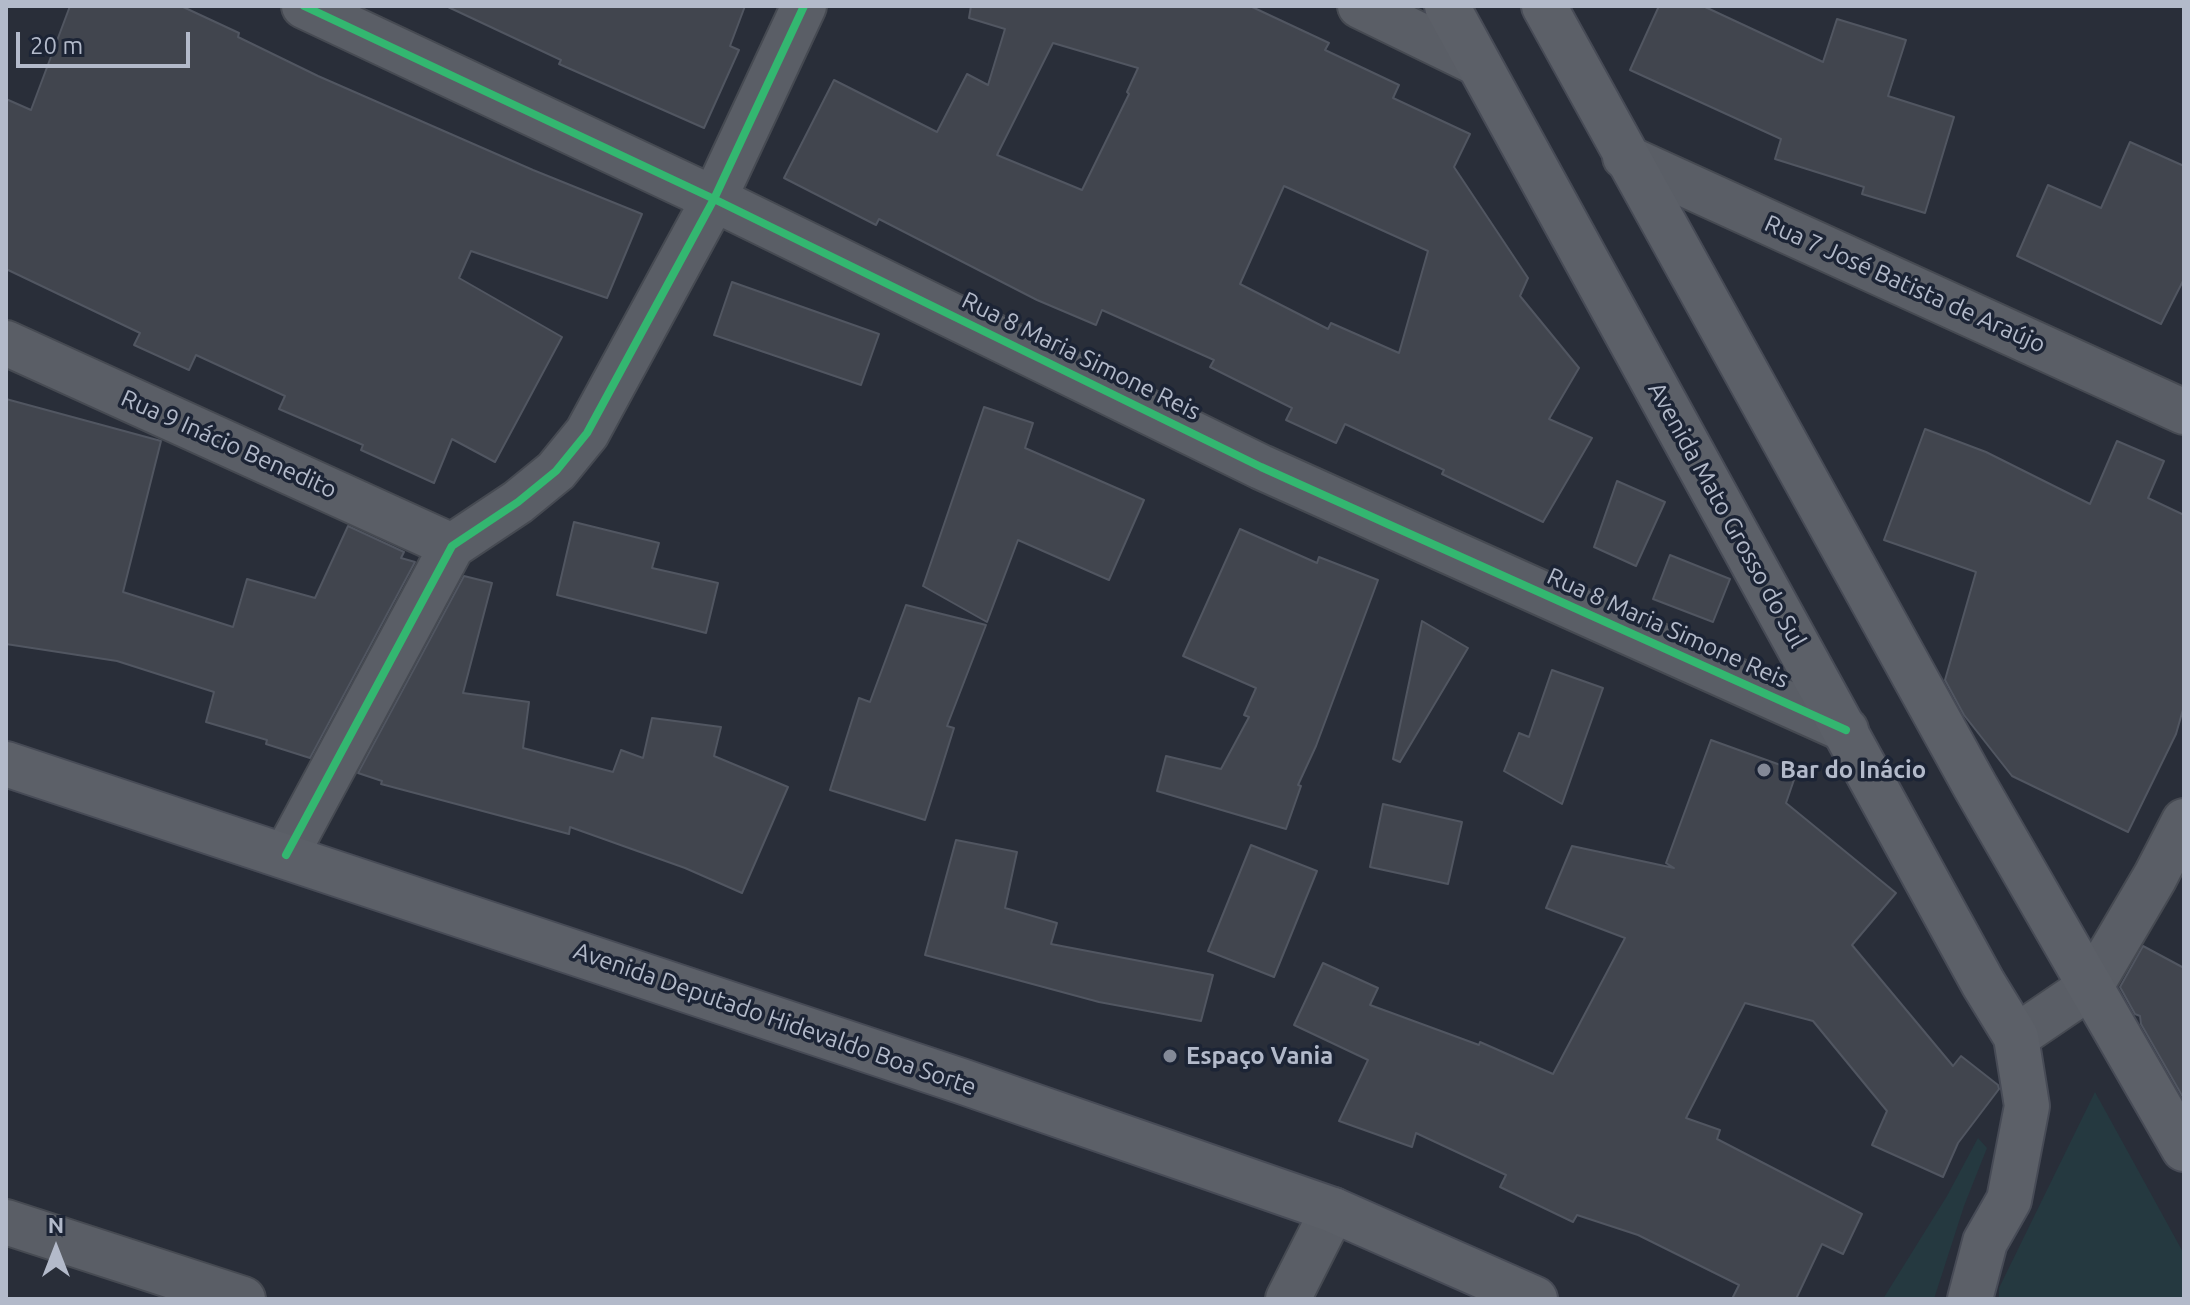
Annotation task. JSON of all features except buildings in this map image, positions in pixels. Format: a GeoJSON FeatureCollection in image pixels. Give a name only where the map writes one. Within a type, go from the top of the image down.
{"type":"FeatureCollection","features":[{"type":"Feature","properties":{"kind":"main road","name":"Avenida Mato Grosso do Sul"},"geometry":{"type":"LineString","coordinates":[[1447,6],[1983,983],[2016,1037],[2027,1106],[2009,1200],[1985,1242],[1970,1299]]}},
{"type":"Feature","properties":{"kind":"main road"},"geometry":{"type":"LineString","coordinates":[[1544,6],[1975,786],[2184,1149]]}},
{"type":"Feature","properties":{"kind":"main road","name":"Avenida Deputado Hidevaldo Boa Sorte"},"geometry":{"type":"LineString","coordinates":[[6,764],[961,1081],[1333,1210],[1535,1299]]}},
{"type":"Feature","properties":{"kind":"street","name":"Rua 8 Maria Simone Reis"},"geometry":{"type":"LineString","coordinates":[[304,6],[714,199],[1261,467],[1846,730]]}},
{"type":"Feature","properties":{"kind":"street"},"geometry":{"type":"LineString","coordinates":[[286,855],[452,546],[518,502],[556,471],[587,433],[714,199],[804,6]]}},
{"type":"Feature","properties":{"kind":"street"},"geometry":{"type":"LineString","coordinates":[[1360,6],[1477,63]]}},
{"type":"Feature","properties":{"kind":"street","name":"Rua 7 José Batista de Araújo"},"geometry":{"type":"LineString","coordinates":[[1625,157],[2184,412]]}},
{"type":"Feature","properties":{"kind":"street","name":"Rua 9 Inácio Benedito"},"geometry":{"type":"LineString","coordinates":[[6,343],[452,546]]}},
{"type":"Feature","properties":{"kind":"street"},"geometry":{"type":"LineString","coordinates":[[2016,1037],[2091,986],[2169,885],[2184,821]]}},
{"type":"Feature","properties":{"kind":"street"},"geometry":{"type":"LineString","coordinates":[[1288,1299],[1333,1210]]}},
{"type":"Feature","properties":{"kind":"street"},"geometry":{"type":"LineString","coordinates":[[6,1222],[243,1299]]}},
{"type":"Feature","properties":{"kind":"shaded area"},"geometry":{"type":"Polygon","coordinates":[[[2095,1092],[2184,1254],[2184,1299],[1999,1299],[1999,1288],[2095,1092]]]}},
{"type":"Feature","properties":{"kind":"shaded area"},"geometry":{"type":"Polygon","coordinates":[[[1978,1138],[1987,1148],[1964,1206],[1934,1299],[1883,1299],[1947,1196],[1978,1138]]]}},
{"type":"Feature","properties":{"kind":"cycle path"},"geometry":{"type":"LineString","coordinates":[[304,6],[714,199],[1261,467],[1846,730]]}},
{"type":"Feature","properties":{"kind":"cycle path"},"geometry":{"type":"LineString","coordinates":[[286,855],[452,546],[518,502],[556,471],[587,433],[714,199],[804,6]]}},
{"type":"Feature","properties":{"kind":"place","name":"Bar do Inácio"},"geometry":{"type":"Point","coordinates":[1764,770]}},
{"type":"Feature","properties":{"kind":"place","name":"Espaço Vania"},"geometry":{"type":"Point","coordinates":[1170,1056]}}]}
